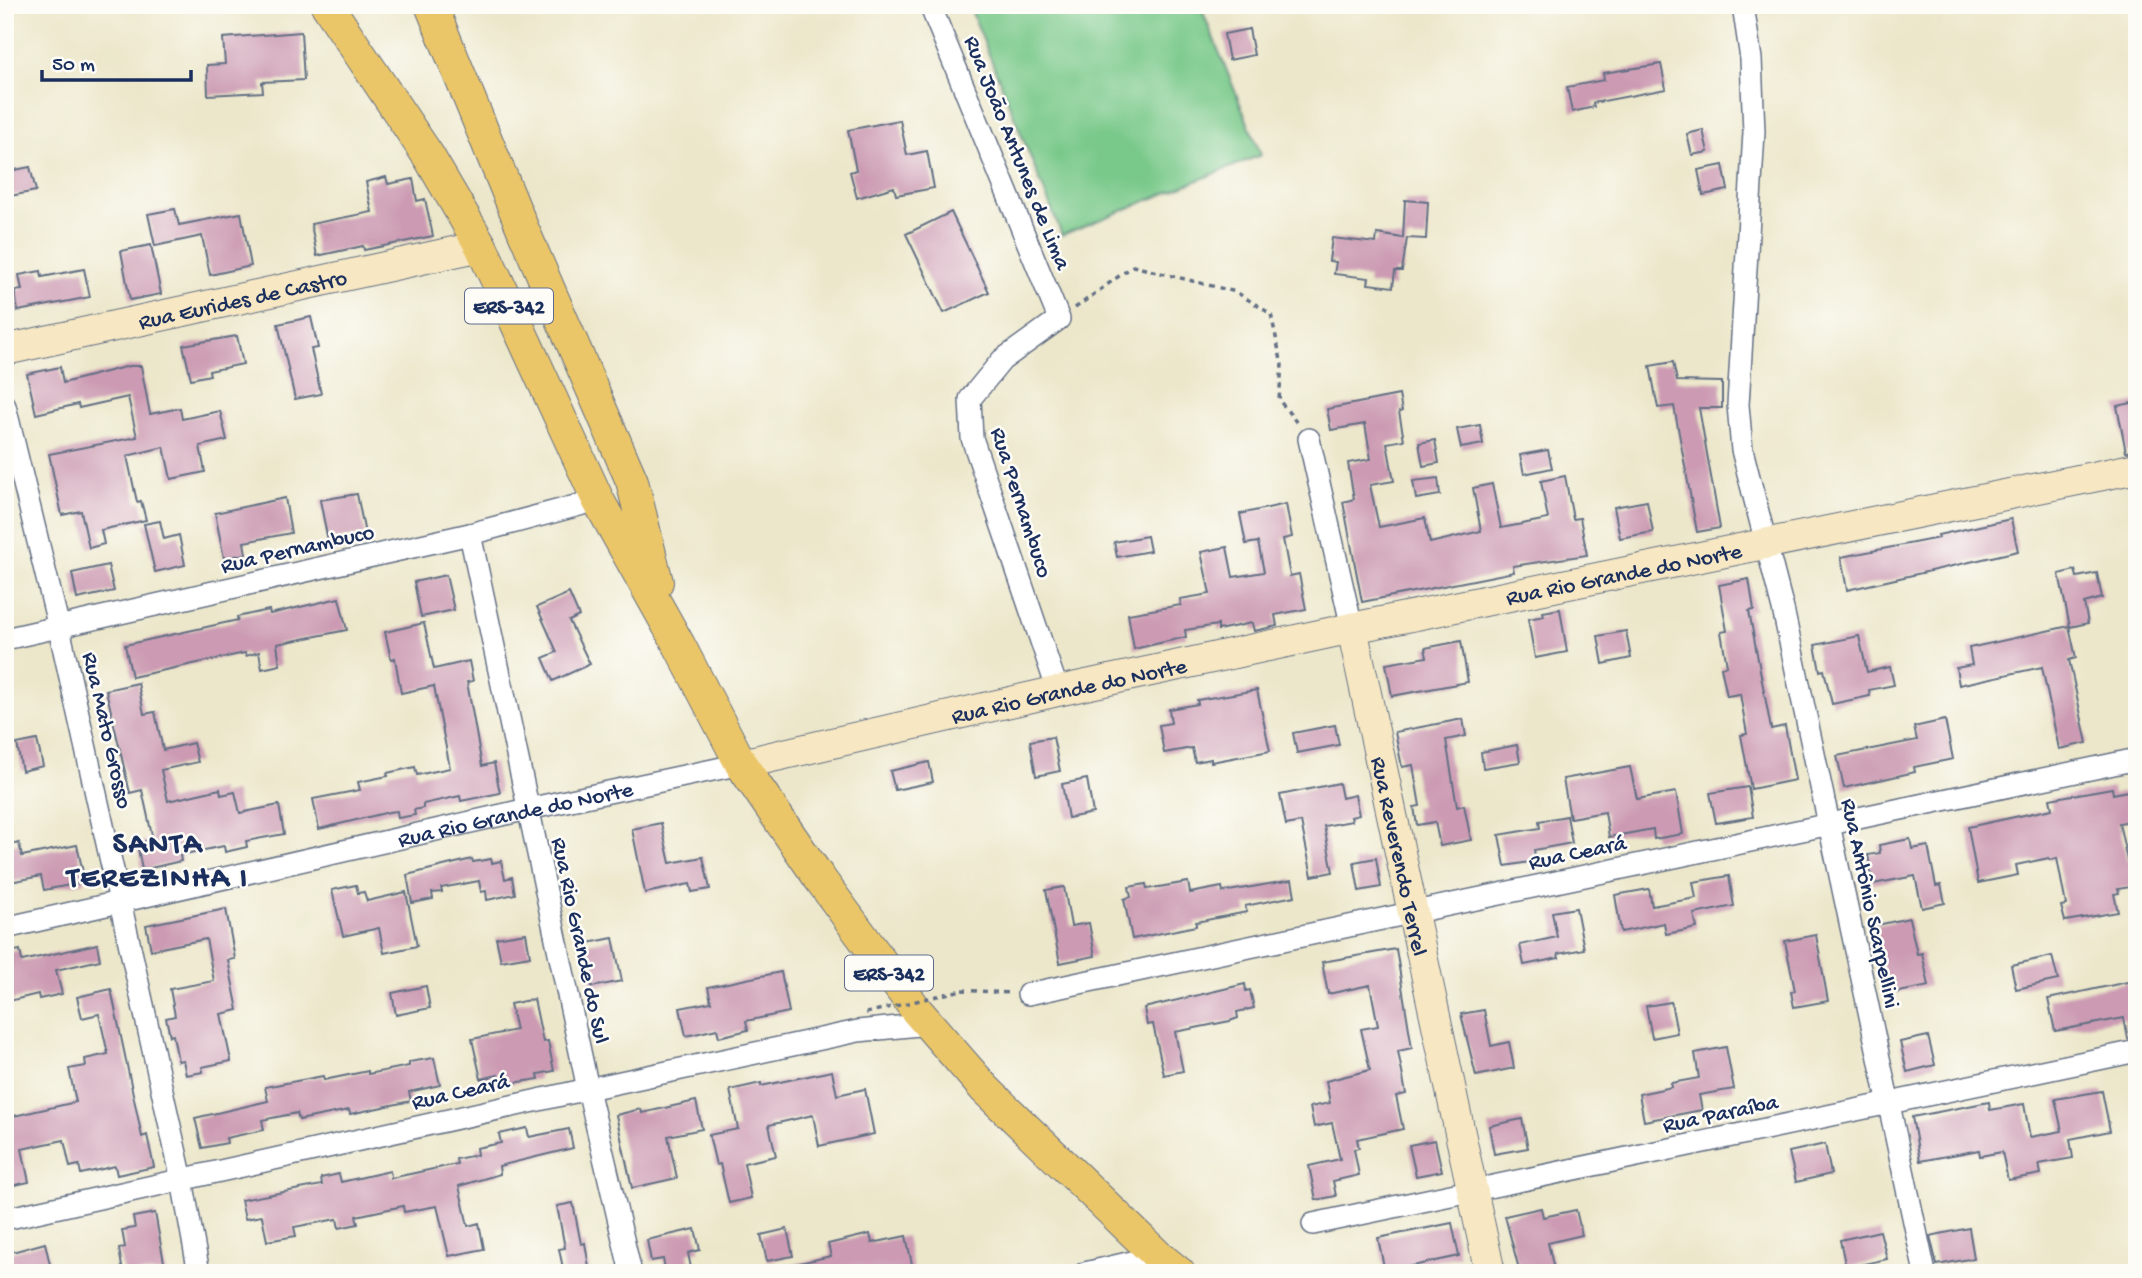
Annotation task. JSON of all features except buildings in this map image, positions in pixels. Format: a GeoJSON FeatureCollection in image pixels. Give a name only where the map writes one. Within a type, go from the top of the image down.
{"type":"FeatureCollection","features":[{"type":"Feature","properties":{"kind":"main road","name":"ERS-342"},"geometry":{"type":"LineString","coordinates":[[327,5],[429,157],[481,246],[598,500],[666,621],[741,764],[820,879],[929,1024],[985,1089],[1168,1264]]}},
{"type":"Feature","properties":{"kind":"main road","name":"ERS-342"},"geometry":{"type":"LineString","coordinates":[[431,5],[632,481],[666,621]]}},
{"type":"Feature","properties":{"kind":"street","name":"Rua João Antunes de Lima"},"geometry":{"type":"LineString","coordinates":[[930,5],[1059,319]]}},
{"type":"Feature","properties":{"kind":"street","name":"Rua Antônio Scarpellini"},"geometry":{"type":"LineString","coordinates":[[1743,5],[1751,59],[1754,132],[1738,405],[1742,450],[1783,608],[1925,1273]]}},
{"type":"Feature","properties":{"kind":"street","name":"Rua Eurides de Castro"},"geometry":{"type":"LineString","coordinates":[[5,350],[481,246]]}},
{"type":"Feature","properties":{"kind":"street","name":"Rua Pernambuco"},"geometry":{"type":"LineString","coordinates":[[1058,691],[972,438],[970,399],[1002,360],[1059,319]]}},
{"type":"Feature","properties":{"kind":"street","name":"Rua Mato Grosso"},"geometry":{"type":"LineString","coordinates":[[5,405],[59,628],[182,1180],[199,1273]]}},
{"type":"Feature","properties":{"kind":"street","name":"Rua Reverendo Terrel"},"geometry":{"type":"LineString","coordinates":[[1309,439],[1490,1273]]}},
{"type":"Feature","properties":{"kind":"street","name":"Rua Rio Grande do Norte"},"geometry":{"type":"LineString","coordinates":[[5,928],[1058,691],[1352,628],[2137,468]]}},
{"type":"Feature","properties":{"kind":"street","name":"Rua Pernambuco"},"geometry":{"type":"LineString","coordinates":[[5,639],[470,534],[598,500]]}},
{"type":"Feature","properties":{"kind":"street","name":"Rua Rio Grande do Sul"},"geometry":{"type":"LineString","coordinates":[[470,534],[588,1089],[631,1273]]}},
{"type":"Feature","properties":{"kind":"street","name":"Rua Ceará"},"geometry":{"type":"LineString","coordinates":[[1028,994],[2137,759]]}},
{"type":"Feature","properties":{"kind":"street","name":"Rua Ceará"},"geometry":{"type":"LineString","coordinates":[[5,1219],[858,1031],[929,1024]]}},
{"type":"Feature","properties":{"kind":"street","name":"Rua Paraíba"},"geometry":{"type":"LineString","coordinates":[[1313,1224],[2137,1051]]}},
{"type":"Feature","properties":{"kind":"street"},"geometry":{"type":"LineString","coordinates":[[1085,1273],[1168,1264]]}},
{"type":"Feature","properties":{"kind":"path"},"geometry":{"type":"LineString","coordinates":[[1059,319],[1133,266],[1236,292],[1271,314],[1282,365],[1279,400],[1309,439]]}},
{"type":"Feature","properties":{"kind":"path"},"geometry":{"type":"LineString","coordinates":[[866,1013],[962,990],[1028,994]]}},
{"type":"Feature","properties":{"kind":"green space"},"geometry":{"type":"Polygon","coordinates":[[[969,5],[1200,5],[1261,155],[1062,235],[969,5]]]}},
{"type":"Feature","properties":{"kind":"district","name":"SANTA TEREZINHA I"},"geometry":{"type":"Point","coordinates":[158,859]}}]}
